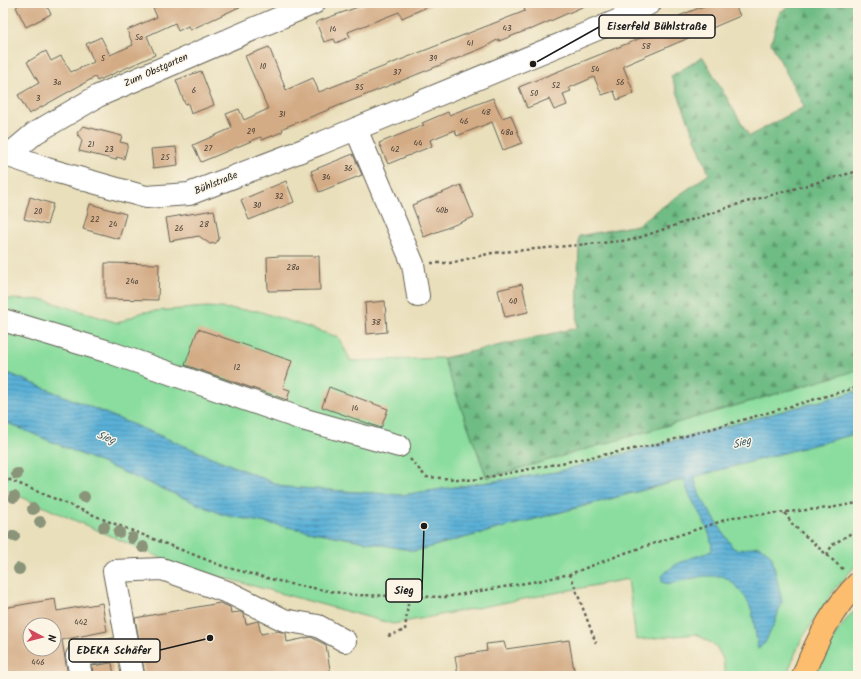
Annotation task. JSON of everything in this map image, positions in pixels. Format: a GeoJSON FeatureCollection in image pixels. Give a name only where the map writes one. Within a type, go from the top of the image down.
{"type":"FeatureCollection","features":[{"type":"Feature","properties":{"kind":"highway"},"geometry":{"type":"LineString","coordinates":[[803,676],[813,647],[848,592],[853,578]]}},
{"type":"Feature","properties":{"kind":"street","name":"Zum Obstgarten"},"geometry":{"type":"LineString","coordinates":[[6,154],[35,133],[98,96],[314,3]]}},
{"type":"Feature","properties":{"kind":"street","name":"Bühlstraße"},"geometry":{"type":"LineString","coordinates":[[6,154],[47,169],[146,197],[189,194],[356,129],[617,20],[650,3]]}},
{"type":"Feature","properties":{"kind":"street"},"geometry":{"type":"LineString","coordinates":[[356,129],[413,264],[418,296]]}},
{"type":"Feature","properties":{"kind":"street"},"geometry":{"type":"LineString","coordinates":[[3,320],[106,351],[302,418],[399,446]]}},
{"type":"Feature","properties":{"kind":"street"},"geometry":{"type":"LineString","coordinates":[[133,676],[114,571],[162,569],[230,593],[284,620],[318,626],[344,641]]}},
{"type":"Feature","properties":{"kind":"street"},"geometry":{"type":"LineString","coordinates":[[81,676],[78,656],[128,647]]}},
{"type":"Feature","properties":{"kind":"path"},"geometry":{"type":"LineString","coordinates":[[413,264],[450,263],[492,253],[632,240],[732,206],[858,171]]}},
{"type":"Feature","properties":{"kind":"path"},"geometry":{"type":"LineString","coordinates":[[399,446],[426,477],[473,480],[654,445],[858,387]]}},
{"type":"Feature","properties":{"kind":"path"},"geometry":{"type":"LineString","coordinates":[[3,477],[110,522],[225,567],[290,584],[352,595],[446,597],[543,580],[570,574],[734,517],[829,508],[858,503]]}},
{"type":"Feature","properties":{"kind":"path"},"geometry":{"type":"LineString","coordinates":[[3,488],[8,479]]}},
{"type":"Feature","properties":{"kind":"path"},"geometry":{"type":"LineString","coordinates":[[784,512],[793,525],[853,578]]}},
{"type":"Feature","properties":{"kind":"path"},"geometry":{"type":"LineString","coordinates":[[827,555],[832,544],[858,529]]}},
{"type":"Feature","properties":{"kind":"path"},"geometry":{"type":"LineString","coordinates":[[570,574],[596,643]]}},
{"type":"Feature","properties":{"kind":"path"},"geometry":{"type":"LineString","coordinates":[[388,636],[405,630],[409,596]]}},
{"type":"Feature","properties":{"kind":"green space"},"geometry":{"type":"Polygon","coordinates":[[[796,3],[858,3],[858,370],[487,478],[443,358],[577,328],[579,236],[637,225],[709,174],[671,76],[703,57],[749,136],[804,107],[771,43],[780,12],[796,3]]]}},
{"type":"Feature","properties":{"kind":"green space"},"geometry":{"type":"Polygon","coordinates":[[[3,299],[45,300],[118,323],[143,312],[207,307],[258,311],[338,337],[351,361],[443,358],[487,478],[858,370],[858,391],[556,472],[402,495],[284,487],[3,371],[3,299]]]}},
{"type":"Feature","properties":{"kind":"green space"},"geometry":{"type":"Polygon","coordinates":[[[3,421],[224,515],[415,551],[858,433],[858,563],[834,590],[801,640],[786,676],[725,676],[723,659],[716,646],[696,634],[636,640],[628,579],[393,624],[177,565],[3,489],[3,421]]]}},
{"type":"Feature","properties":{"kind":"green space"},"geometry":{"type":"Polygon","coordinates":[[[858,607],[858,676],[814,676],[839,630],[858,607]]]}},
{"type":"Feature","properties":{"kind":"water"},"geometry":{"type":"Polygon","coordinates":[[[3,371],[284,487],[402,495],[556,472],[858,391],[858,433],[694,477],[700,496],[733,548],[739,550],[758,546],[766,550],[772,557],[782,602],[765,643],[758,648],[752,611],[746,598],[733,583],[723,576],[703,576],[668,584],[662,582],[662,576],[674,566],[687,559],[712,550],[708,530],[689,495],[684,479],[415,551],[224,515],[3,421],[3,371]]]}},
{"type":"Feature","properties":{"kind":"building"},"geometry":{"type":"Polygon","coordinates":[[[23,3],[45,3],[51,14],[26,27],[16,7],[23,3]]]}},
{"type":"Feature","properties":{"kind":"building"},"geometry":{"type":"Polygon","coordinates":[[[165,3],[248,3],[190,30],[188,26],[178,31],[175,23],[147,36],[155,55],[97,81],[95,77],[29,114],[18,95],[39,83],[27,62],[46,51],[51,61],[61,56],[71,72],[94,62],[86,44],[101,37],[110,55],[133,45],[127,30],[157,17],[153,8],[165,3]]]}},
{"type":"Feature","properties":{"kind":"building"},"geometry":{"type":"Polygon","coordinates":[[[369,3],[436,3],[402,18],[399,12],[348,32],[350,37],[336,43],[334,39],[324,42],[316,22],[369,3]]]}},
{"type":"Feature","properties":{"kind":"building"},"geometry":{"type":"Polygon","coordinates":[[[522,3],[591,3],[530,30],[499,41],[499,39],[483,48],[283,128],[282,132],[262,140],[261,137],[201,162],[193,145],[232,128],[226,114],[239,109],[244,120],[268,109],[245,56],[269,47],[286,90],[313,78],[319,92],[525,11],[522,3]]]}},
{"type":"Feature","properties":{"kind":"building"},"geometry":{"type":"Polygon","coordinates":[[[711,3],[734,3],[740,16],[623,66],[634,93],[617,100],[614,91],[602,95],[594,77],[569,88],[571,91],[563,94],[567,105],[554,110],[549,99],[527,108],[519,87],[681,22],[679,16],[711,3]]]}},
{"type":"Feature","properties":{"kind":"building"},"geometry":{"type":"Polygon","coordinates":[[[201,71],[214,105],[191,114],[188,103],[185,104],[176,80],[201,71]]]}},
{"type":"Feature","properties":{"kind":"building"},"geometry":{"type":"Polygon","coordinates":[[[493,98],[502,118],[511,115],[522,143],[503,150],[492,122],[457,136],[455,130],[430,140],[432,146],[388,164],[379,143],[424,125],[422,123],[448,112],[449,115],[493,98]]]}},
{"type":"Feature","properties":{"kind":"building"},"geometry":{"type":"Polygon","coordinates":[[[83,126],[122,136],[120,142],[128,144],[124,159],[117,157],[116,160],[79,151],[82,141],[77,133],[83,126]]]}},
{"type":"Feature","properties":{"kind":"building"},"geometry":{"type":"Polygon","coordinates":[[[176,147],[178,165],[153,168],[151,149],[176,147]]]}},
{"type":"Feature","properties":{"kind":"building"},"geometry":{"type":"Polygon","coordinates":[[[353,154],[362,175],[319,192],[311,171],[353,154]]]}},
{"type":"Feature","properties":{"kind":"building"},"geometry":{"type":"Polygon","coordinates":[[[286,181],[294,202],[249,220],[241,200],[286,181]]]}},
{"type":"Feature","properties":{"kind":"building"},"geometry":{"type":"Polygon","coordinates":[[[461,185],[474,217],[424,237],[412,205],[461,185]]]}},
{"type":"Feature","properties":{"kind":"building"},"geometry":{"type":"Polygon","coordinates":[[[30,197],[53,204],[47,225],[24,219],[30,197]]]}},
{"type":"Feature","properties":{"kind":"building"},"geometry":{"type":"Polygon","coordinates":[[[90,204],[126,214],[119,239],[83,229],[90,204]]]}},
{"type":"Feature","properties":{"kind":"building"},"geometry":{"type":"Polygon","coordinates":[[[214,210],[219,238],[216,243],[210,244],[199,236],[170,241],[166,218],[214,210]]]}},
{"type":"Feature","properties":{"kind":"building"},"geometry":{"type":"Polygon","coordinates":[[[319,256],[320,290],[268,291],[267,257],[319,256]]]}},
{"type":"Feature","properties":{"kind":"building"},"geometry":{"type":"Polygon","coordinates":[[[105,263],[159,264],[158,300],[105,299],[105,263]]]}},
{"type":"Feature","properties":{"kind":"building"},"geometry":{"type":"Polygon","coordinates":[[[522,284],[528,312],[505,317],[498,290],[522,284]]]}},
{"type":"Feature","properties":{"kind":"building"},"geometry":{"type":"Polygon","coordinates":[[[385,301],[387,332],[367,334],[365,303],[385,301]]]}},
{"type":"Feature","properties":{"kind":"building"},"geometry":{"type":"Polygon","coordinates":[[[198,329],[292,361],[283,388],[290,390],[287,400],[185,365],[198,329]]]}},
{"type":"Feature","properties":{"kind":"building"},"geometry":{"type":"Polygon","coordinates":[[[329,387],[388,409],[381,428],[322,407],[329,387]]]}},
{"type":"Feature","properties":{"kind":"building"},"geometry":{"type":"Polygon","coordinates":[[[55,599],[57,611],[102,603],[107,631],[62,640],[68,676],[3,676],[3,608],[55,599]]]}},
{"type":"Feature","properties":{"kind":"building"},"geometry":{"type":"Polygon","coordinates":[[[220,603],[230,607],[231,613],[240,612],[244,614],[246,624],[258,621],[261,634],[277,631],[286,633],[287,642],[311,637],[326,645],[331,676],[145,676],[135,618],[220,603]]]}},
{"type":"Feature","properties":{"kind":"building"},"geometry":{"type":"Polygon","coordinates":[[[569,640],[575,676],[458,676],[455,656],[487,651],[486,644],[504,642],[506,649],[569,640]]]}},
{"type":"Feature","properties":{"kind":"building"},"geometry":{"type":"Polygon","coordinates":[[[112,663],[114,676],[93,676],[92,666],[112,663]]]}},
{"type":"Feature","properties":{"kind":"place","name":"Eiserfeld Bühlstraße"},"geometry":{"type":"Point","coordinates":[533,64]}},
{"type":"Feature","properties":{"kind":"place","name":"Sieg"},"geometry":{"type":"Point","coordinates":[424,526]}},
{"type":"Feature","properties":{"kind":"place","name":"EDEKA Schäfer"},"geometry":{"type":"Point","coordinates":[210,638]}}]}
